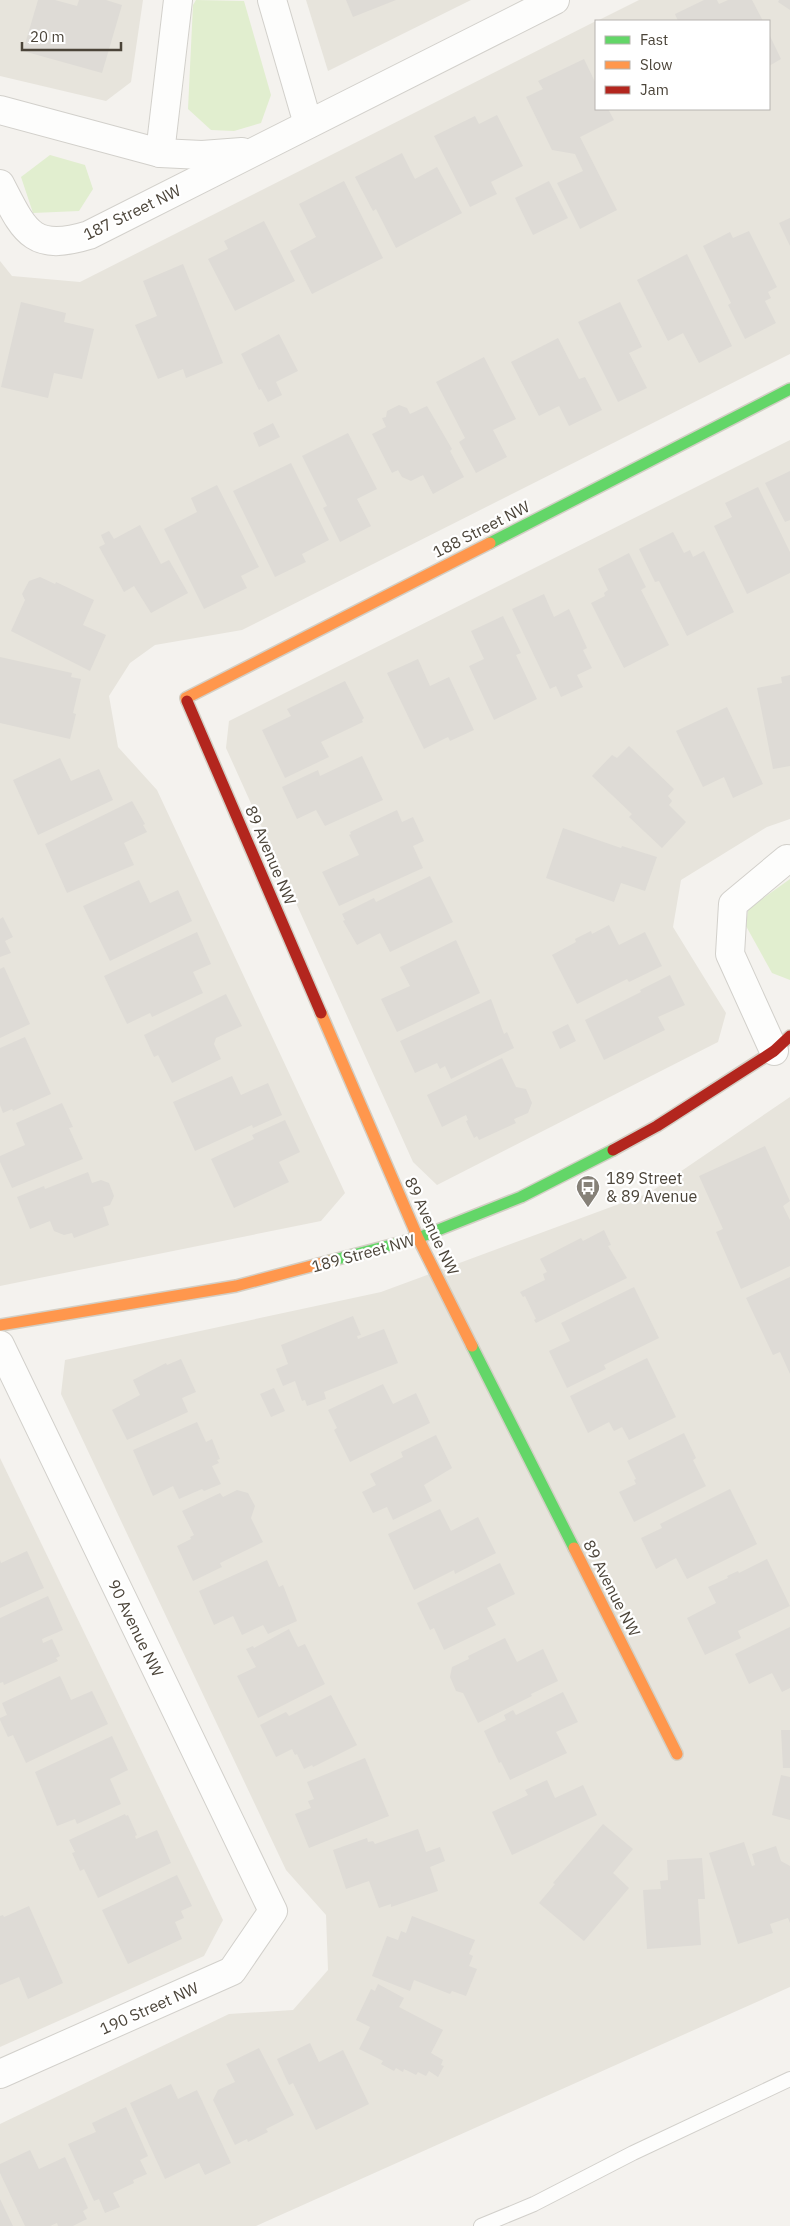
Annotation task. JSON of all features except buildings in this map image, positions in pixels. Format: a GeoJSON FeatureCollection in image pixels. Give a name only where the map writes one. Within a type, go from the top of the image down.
{"type":"FeatureCollection","features":[{"type":"Feature","properties":{"kind":"street"},"geometry":{"type":"LineString","coordinates":[[160,153],[178,0]]}},
{"type":"Feature","properties":{"kind":"street"},"geometry":{"type":"LineString","coordinates":[[272,0],[308,124]]}},
{"type":"Feature","properties":{"kind":"street","name":"187 Street NW"},"geometry":{"type":"LineString","coordinates":[[0,184],[18,218],[36,238],[47,241],[74,240],[89,235],[555,0]]}},
{"type":"Feature","properties":{"kind":"street","name":"187 Street NW"},"geometry":{"type":"LineString","coordinates":[[0,110],[160,153],[202,155],[256,151]]}},
{"type":"Feature","properties":{"kind":"street","name":"188 Street NW"},"geometry":{"type":"LineString","coordinates":[[186,698],[790,389]]}},
{"type":"Feature","properties":{"kind":"street","name":"89 Avenue NW"},"geometry":{"type":"LineString","coordinates":[[186,698],[418,1238],[677,1754]]}},
{"type":"Feature","properties":{"kind":"street","name":"189 Street NW"},"geometry":{"type":"LineString","coordinates":[[0,1325],[236,1286],[418,1238],[521,1197],[588,1164],[657,1126],[782,1044],[730,954],[733,904],[787,859],[790,860]]}},
{"type":"Feature","properties":{"kind":"street","name":"90 Avenue NW"},"geometry":{"type":"LineString","coordinates":[[0,1345],[273,1911]]}},
{"type":"Feature","properties":{"kind":"street","name":"190 Street NW"},"geometry":{"type":"LineString","coordinates":[[0,2074],[232,1971],[273,1911]]}},
{"type":"Feature","properties":{"kind":"lane"},"geometry":{"type":"LineString","coordinates":[[482,2226],[534,2204],[633,2153],[790,2079]]}},
{"type":"Feature","properties":{"kind":"shaded area"},"geometry":{"type":"Polygon","coordinates":[[[0,0],[143,0],[131,82],[106,101],[0,76],[0,0]]]}},
{"type":"Feature","properties":{"kind":"shaded area"},"geometry":{"type":"Polygon","coordinates":[[[306,0],[471,0],[328,71],[306,0]]]}},
{"type":"Feature","properties":{"kind":"shaded area"},"geometry":{"type":"Polygon","coordinates":[[[639,0],[790,0],[790,354],[242,630],[155,645],[130,663],[109,696],[118,747],[157,790],[345,1193],[321,1221],[0,1286],[0,261],[12,276],[80,282],[595,22],[595,110],[770,110],[770,20],[599,20],[639,0]]]}},
{"type":"Feature","properties":{"kind":"shaded area"},"geometry":{"type":"Polygon","coordinates":[[[790,440],[790,819],[767,827],[681,880],[673,927],[726,1013],[718,1042],[437,1185],[413,1162],[226,748],[229,721],[790,440]]]}},
{"type":"Feature","properties":{"kind":"shaded area"},"geometry":{"type":"Polygon","coordinates":[[[790,1097],[790,1987],[256,2226],[0,2226],[0,2124],[229,2014],[293,2010],[328,1970],[326,1915],[286,1870],[61,1394],[65,1360],[381,1292],[649,1193],[790,1097]]]}},
{"type":"Feature","properties":{"kind":"shaded area"},"geometry":{"type":"Polygon","coordinates":[[[0,1458],[223,1920],[204,1956],[0,2047],[0,1458]]]}},
{"type":"Feature","properties":{"kind":"green space"},"geometry":{"type":"Polygon","coordinates":[[[196,0],[244,1],[271,95],[261,123],[234,131],[211,130],[188,109],[193,5],[196,0]]]}},
{"type":"Feature","properties":{"kind":"green space"},"geometry":{"type":"Polygon","coordinates":[[[50,155],[85,165],[93,189],[79,211],[33,213],[21,177],[50,155]]]}},
{"type":"Feature","properties":{"kind":"green space"},"geometry":{"type":"Polygon","coordinates":[[[790,879],[790,980],[772,973],[746,926],[748,909],[790,879]]]}},
{"type":"Feature","properties":{"kind":"traffic: fast"},"geometry":{"type":"LineString","coordinates":[[490,543],[790,389]]}},
{"type":"Feature","properties":{"kind":"traffic: fast"},"geometry":{"type":"LineString","coordinates":[[330,1261],[418,1238],[521,1197],[613,1150]]}},
{"type":"Feature","properties":{"kind":"traffic: fast"},"geometry":{"type":"LineString","coordinates":[[472,1346],[574,1548]]}},
{"type":"Feature","properties":{"kind":"traffic: slow"},"geometry":{"type":"LineString","coordinates":[[187,701],[186,698],[490,543]]}},
{"type":"Feature","properties":{"kind":"traffic: slow"},"geometry":{"type":"LineString","coordinates":[[321,1013],[418,1238],[472,1346]]}},
{"type":"Feature","properties":{"kind":"traffic: slow"},"geometry":{"type":"LineString","coordinates":[[0,1325],[236,1286],[330,1261]]}},
{"type":"Feature","properties":{"kind":"traffic: slow"},"geometry":{"type":"LineString","coordinates":[[574,1548],[677,1754]]}},
{"type":"Feature","properties":{"kind":"traffic: jam"},"geometry":{"type":"LineString","coordinates":[[187,701],[321,1013]]}},
{"type":"Feature","properties":{"kind":"traffic: jam"},"geometry":{"type":"LineString","coordinates":[[613,1150],[657,1126],[774,1051],[790,1036]]}},
{"type":"Feature","properties":{"kind":"place","name":"189 Street & 89 Avenue"},"geometry":{"type":"Point","coordinates":[588,1208]}}]}
